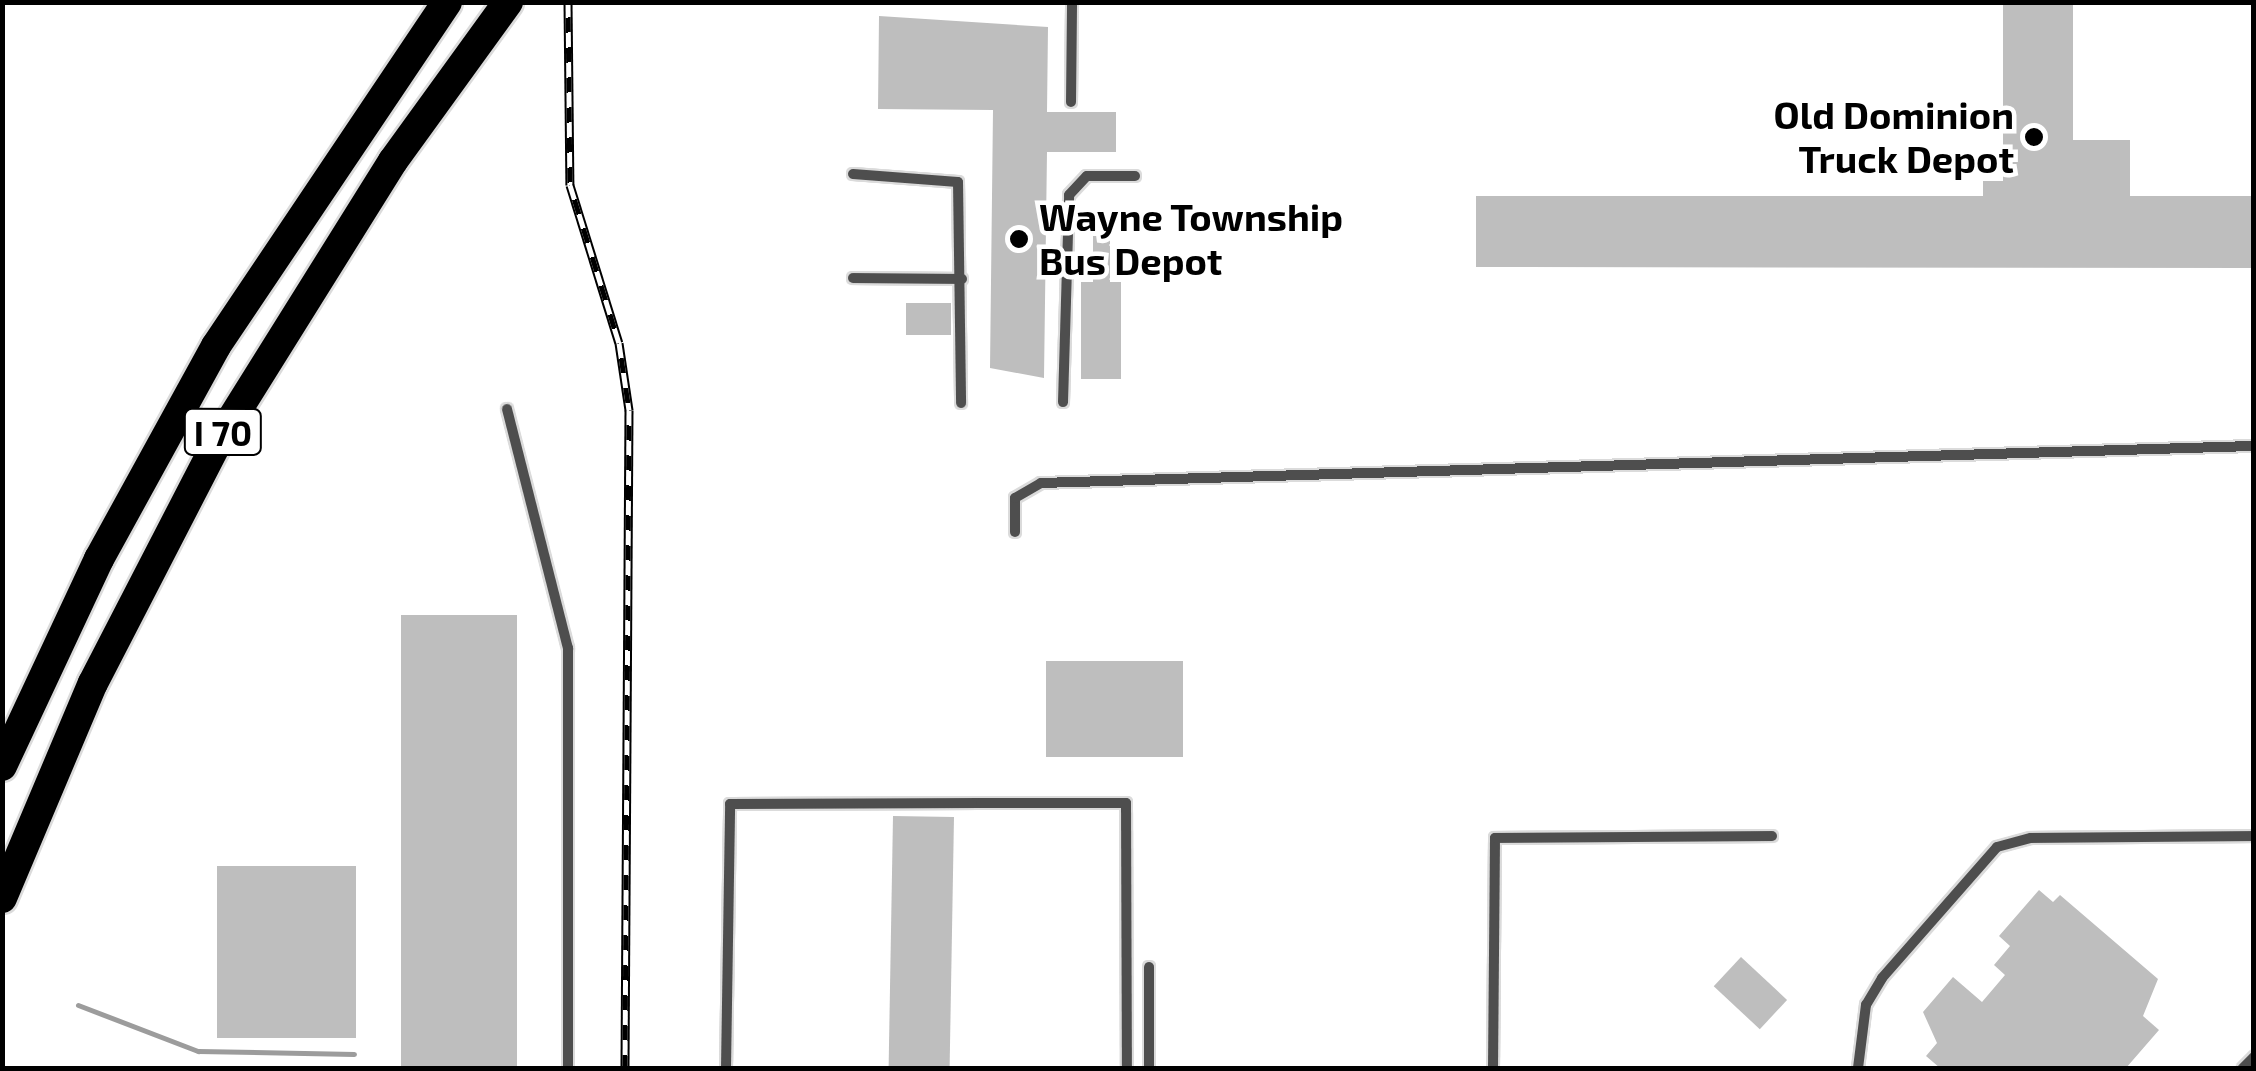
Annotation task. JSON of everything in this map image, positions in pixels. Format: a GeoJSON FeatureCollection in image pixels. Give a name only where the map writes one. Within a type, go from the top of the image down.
{"type":"FeatureCollection","features":[{"type":"Feature","properties":{"kind":"highway","name":"I 70"},"geometry":{"type":"LineString","coordinates":[[2,766],[92,574],[216,346],[447,2]]}},
{"type":"Feature","properties":{"kind":"highway","name":"I 70"},"geometry":{"type":"LineString","coordinates":[[2,898],[93,683],[218,441],[393,160],[508,2]]}},
{"type":"Feature","properties":{"kind":"lane"},"geometry":{"type":"LineString","coordinates":[[1071,102],[1072,2]]}},
{"type":"Feature","properties":{"kind":"lane"},"geometry":{"type":"LineString","coordinates":[[853,174],[958,182],[961,403]]}},
{"type":"Feature","properties":{"kind":"lane"},"geometry":{"type":"LineString","coordinates":[[1063,402],[1070,195],[1087,176],[1136,176]]}},
{"type":"Feature","properties":{"kind":"lane"},"geometry":{"type":"LineString","coordinates":[[853,278],[962,280]]}},
{"type":"Feature","properties":{"kind":"lane"},"geometry":{"type":"LineString","coordinates":[[508,409],[568,648],[568,1068]]}},
{"type":"Feature","properties":{"kind":"lane"},"geometry":{"type":"LineString","coordinates":[[1014,532],[1015,498],[1041,484],[2254,446]]}},
{"type":"Feature","properties":{"kind":"lane"},"geometry":{"type":"LineString","coordinates":[[726,1068],[730,804],[981,803],[1126,804],[1127,1068]]}},
{"type":"Feature","properties":{"kind":"lane"},"geometry":{"type":"LineString","coordinates":[[1493,1068],[1495,838],[1772,836]]}},
{"type":"Feature","properties":{"kind":"lane"},"geometry":{"type":"LineString","coordinates":[[1858,1068],[1866,1004],[1882,978],[1997,847],[2031,838],[2254,836]]}},
{"type":"Feature","properties":{"kind":"lane"},"geometry":{"type":"LineString","coordinates":[[1149,967],[1149,1068]]}},
{"type":"Feature","properties":{"kind":"lane"},"geometry":{"type":"LineString","coordinates":[[2243,1068],[2254,1056]]}},
{"type":"Feature","properties":{"kind":"building","name":"Old Dominion Truck Depot"},"geometry":{"type":"Polygon","coordinates":[[[2003,2],[2073,2],[2073,140],[2130,140],[2130,196],[2254,196],[2254,268],[1476,267],[1476,196],[1983,196],[1983,181],[2003,181],[2003,2]]]}},
{"type":"Feature","properties":{"kind":"building","name":"Wayne Township Bus Depot"},"geometry":{"type":"Polygon","coordinates":[[[879,16],[1048,27],[1047,112],[1116,112],[1116,152],[1047,152],[1044,378],[990,368],[993,110],[878,109],[879,16]]]}},
{"type":"Feature","properties":{"kind":"building"},"geometry":{"type":"Polygon","coordinates":[[[1093,236],[1110,236],[1110,282],[1121,282],[1121,379],[1081,379],[1081,282],[1093,282],[1093,236]]]}},
{"type":"Feature","properties":{"kind":"building"},"geometry":{"type":"Polygon","coordinates":[[[906,303],[951,303],[951,335],[906,335],[906,303]]]}},
{"type":"Feature","properties":{"kind":"building"},"geometry":{"type":"Polygon","coordinates":[[[401,615],[517,615],[517,1068],[401,1068],[401,615]]]}},
{"type":"Feature","properties":{"kind":"building"},"geometry":{"type":"Polygon","coordinates":[[[1046,661],[1183,661],[1183,757],[1046,757],[1046,661]]]}},
{"type":"Feature","properties":{"kind":"building"},"geometry":{"type":"Polygon","coordinates":[[[893,816],[954,817],[950,1068],[889,1068],[893,816]]]}},
{"type":"Feature","properties":{"kind":"building"},"geometry":{"type":"Polygon","coordinates":[[[217,866],[356,866],[356,1038],[217,1038],[217,866]]]}},
{"type":"Feature","properties":{"kind":"building"},"geometry":{"type":"Polygon","coordinates":[[[2039,890],[2053,902],[2060,895],[2158,979],[2143,1016],[2159,1030],[2126,1068],[1940,1068],[1926,1056],[1937,1043],[1923,1012],[1953,977],[1982,1002],[2005,975],[1994,965],[2010,946],[1999,936],[2039,890]]]}},
{"type":"Feature","properties":{"kind":"building"},"geometry":{"type":"Polygon","coordinates":[[[1741,957],[1787,1000],[1760,1029],[1714,986],[1741,957]]]}},
{"type":"Feature","properties":{"kind":"waterway"},"geometry":{"type":"LineString","coordinates":[[78,1005],[198,1051],[354,1054]]}},
{"type":"Feature","properties":{"kind":"railway"},"geometry":{"type":"LineString","coordinates":[[568,2],[570,185],[619,343],[629,410],[625,1068]]}},
{"type":"Feature","properties":{"kind":"place","name":"Old Dominion Truck Depot"},"geometry":{"type":"Point","coordinates":[2034,137]}},
{"type":"Feature","properties":{"kind":"place","name":"Wayne Township Bus Depot"},"geometry":{"type":"Point","coordinates":[1019,239]}}]}
